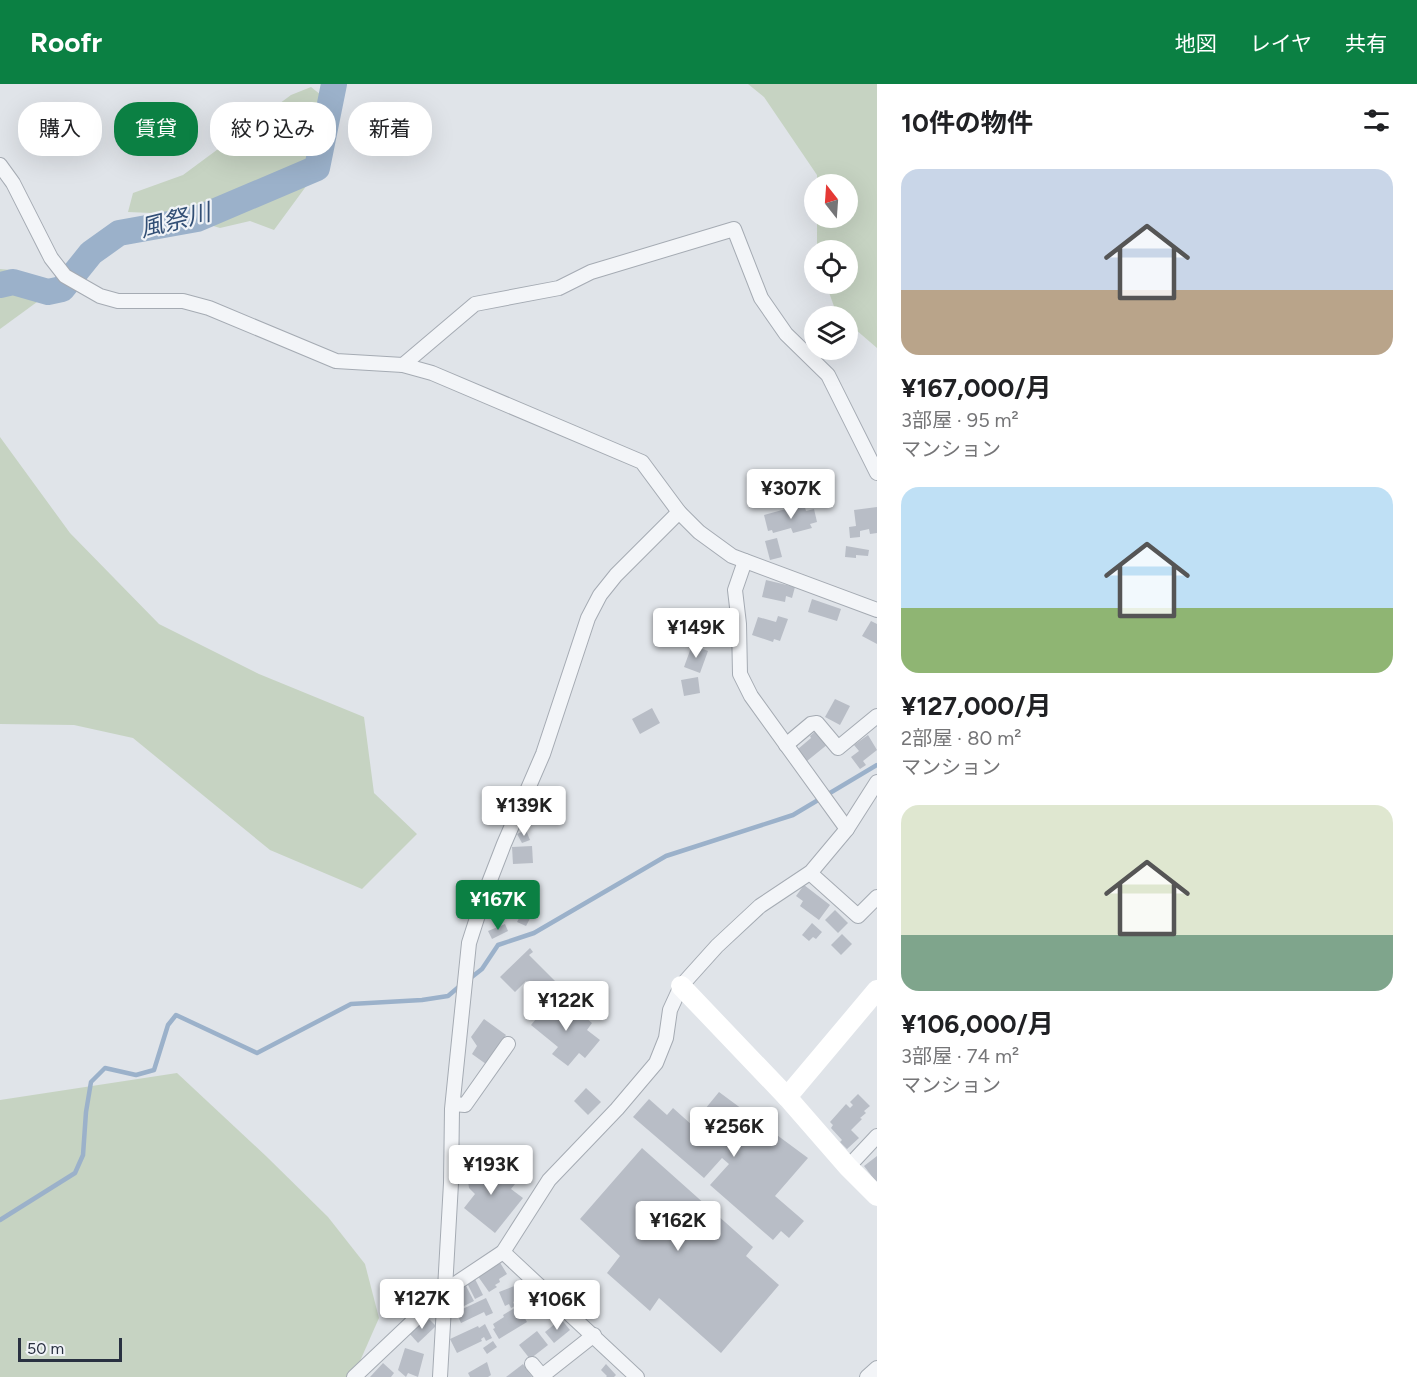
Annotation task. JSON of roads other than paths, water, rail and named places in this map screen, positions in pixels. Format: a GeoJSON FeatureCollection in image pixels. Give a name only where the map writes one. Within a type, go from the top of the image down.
{"type":"FeatureCollection","features":[{"type":"Feature","properties":{"kind":"street"},"geometry":{"type":"LineString","coordinates":[[0,165],[13,183],[51,258],[65,276],[100,296],[118,301],[183,301],[209,308],[336,361],[403,366],[432,373],[642,462],[678,512],[699,532],[732,556],[877,610]]}},
{"type":"Feature","properties":{"kind":"street"},"geometry":{"type":"LineString","coordinates":[[403,366],[475,304],[559,288],[591,272],[734,229],[761,298],[786,334],[828,375],[877,473]]}},
{"type":"Feature","properties":{"kind":"street"},"geometry":{"type":"LineString","coordinates":[[440,1377],[446,1290],[453,1104],[470,943],[485,893],[543,754],[588,618],[600,595],[616,575],[678,512]]}},
{"type":"Feature","properties":{"kind":"street"},"geometry":{"type":"LineString","coordinates":[[745,561],[735,590],[739,624],[740,674],[751,696],[847,829]]}},
{"type":"Feature","properties":{"kind":"street"},"geometry":{"type":"LineString","coordinates":[[786,745],[811,724],[817,723],[838,748],[877,716]]}},
{"type":"Feature","properties":{"kind":"street"},"geometry":{"type":"LineString","coordinates":[[354,1377],[446,1290],[503,1252],[549,1180],[617,1109],[656,1063],[666,1038],[670,1010],[681,986],[717,946],[760,906],[810,873],[847,829],[877,782]]}},
{"type":"Feature","properties":{"kind":"street"},"geometry":{"type":"LineString","coordinates":[[810,873],[858,916],[877,897]]}},
{"type":"Feature","properties":{"kind":"street"},"geometry":{"type":"LineString","coordinates":[[681,986],[787,1096],[848,1167],[877,1196]]}},
{"type":"Feature","properties":{"kind":"street"},"geometry":{"type":"LineString","coordinates":[[787,1096],[877,990]]}},
{"type":"Feature","properties":{"kind":"street"},"geometry":{"type":"LineString","coordinates":[[453,1104],[465,1105],[508,1044]]}},
{"type":"Feature","properties":{"kind":"street"},"geometry":{"type":"LineString","coordinates":[[848,1167],[877,1136]]}},
{"type":"Feature","properties":{"kind":"street"},"geometry":{"type":"LineString","coordinates":[[503,1252],[637,1377]]}},
{"type":"Feature","properties":{"kind":"street"},"geometry":{"type":"LineString","coordinates":[[532,1364],[542,1376],[594,1335]]}},
{"type":"Feature","properties":{"kind":"street"},"geometry":{"type":"LineString","coordinates":[[867,1377],[877,1368]]}},
{"type":"Feature","properties":{"kind":"waterway","name":"風祭川"},"geometry":{"type":"LineString","coordinates":[[0,285],[13,282],[48,292],[62,289],[91,253],[119,233],[197,219],[317,168],[334,84]]}},
{"type":"Feature","properties":{"kind":"waterway"},"geometry":{"type":"LineString","coordinates":[[468,980],[482,969],[498,945],[534,933],[666,856],[793,815],[877,765]]}},
{"type":"Feature","properties":{"kind":"waterway"},"geometry":{"type":"LineString","coordinates":[[0,1220],[75,1173],[83,1155],[91,1082],[105,1068],[136,1075],[154,1070],[168,1025],[176,1015],[257,1053],[351,1004],[422,1000],[448,996],[461,985]]}}]}
